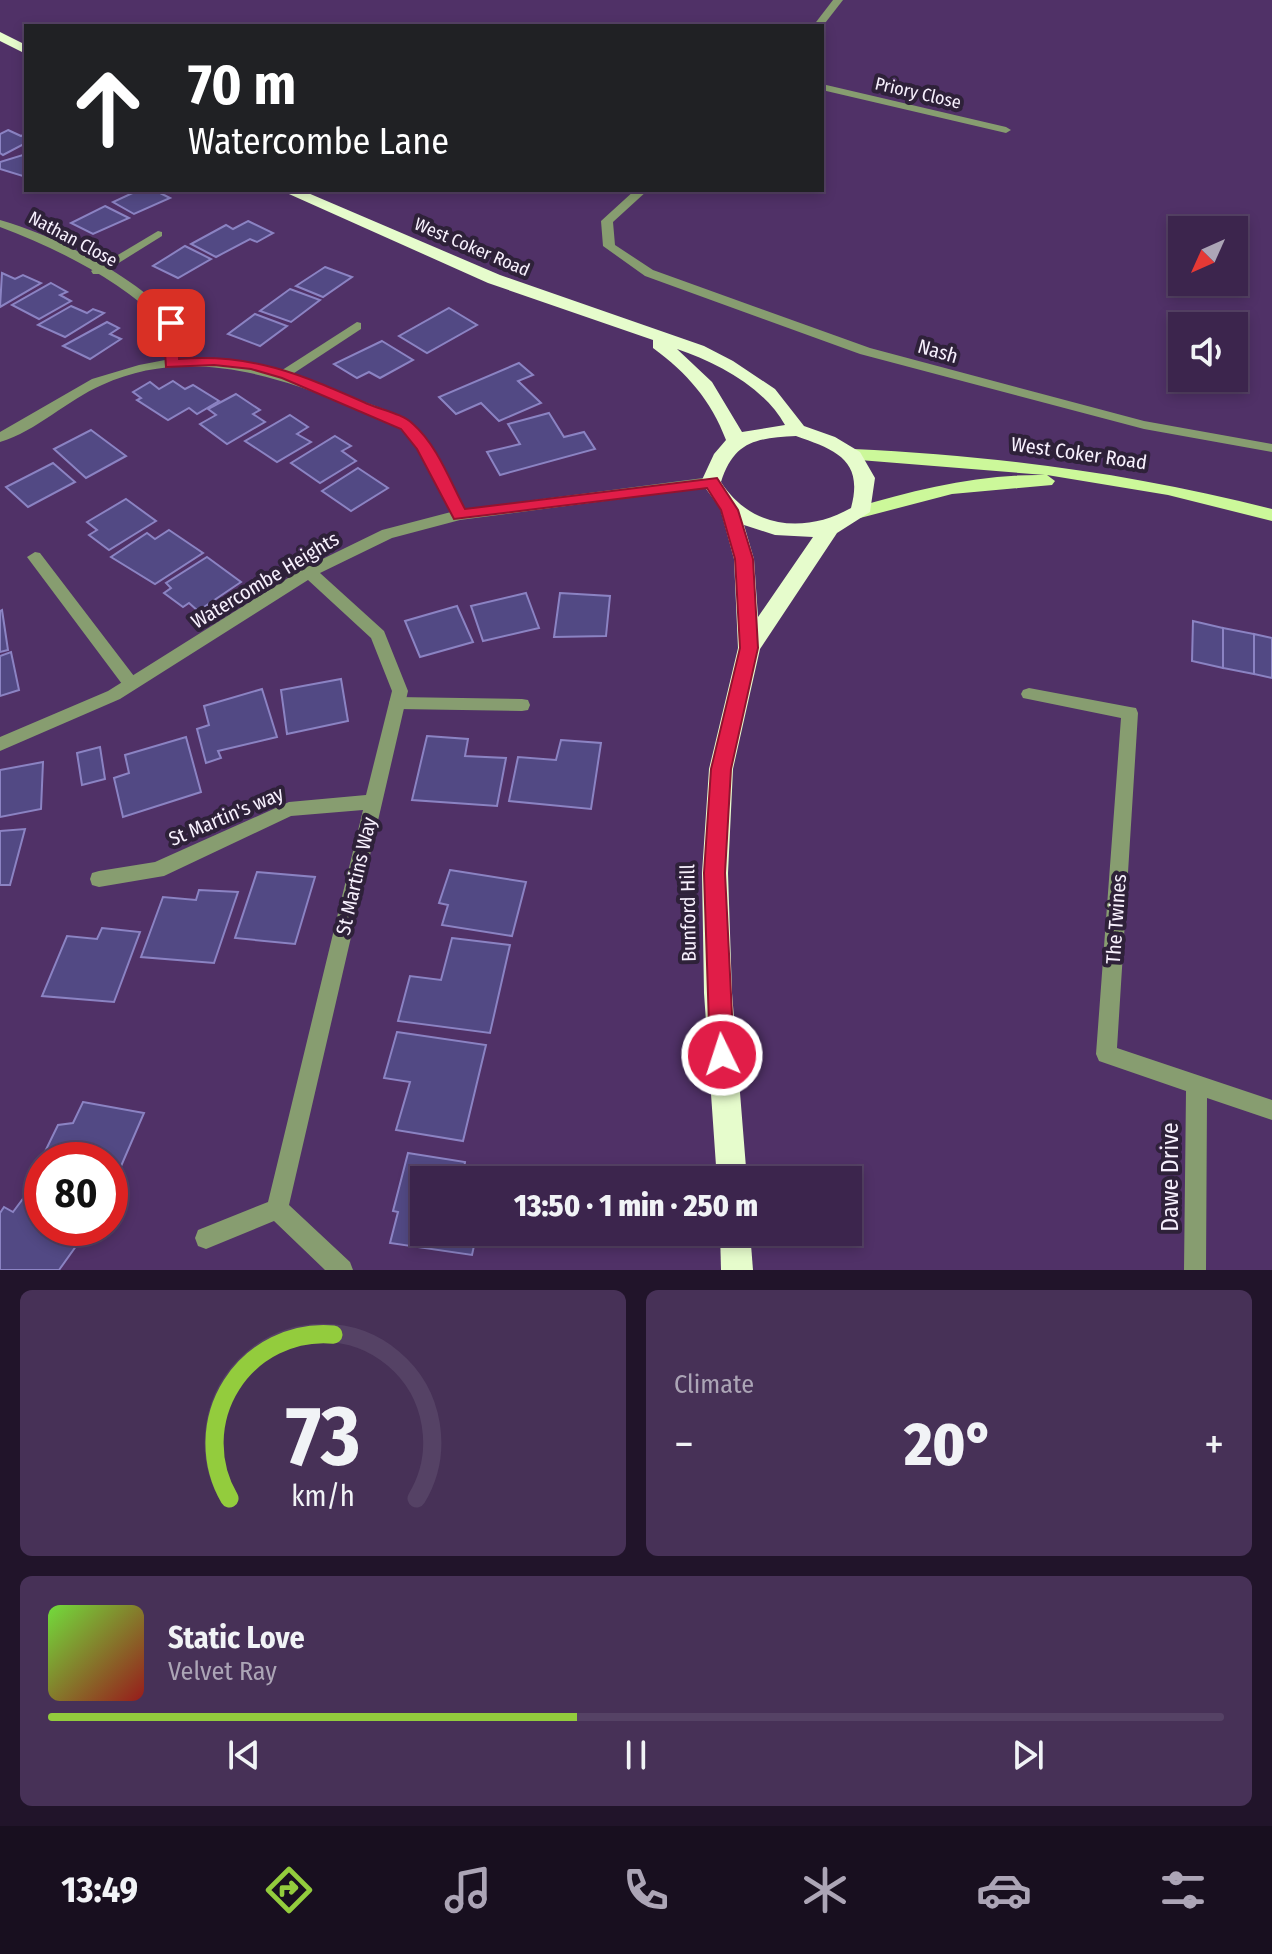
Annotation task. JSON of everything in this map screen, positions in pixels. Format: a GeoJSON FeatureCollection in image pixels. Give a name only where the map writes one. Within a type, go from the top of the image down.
{"type":"FeatureCollection","features":[{"type":"Feature","properties":{"kind":"highway"},"geometry":{"type":"LineString","coordinates":[[0,36],[24,49]]}},
{"type":"Feature","properties":{"kind":"highway","name":"West Coker Road"},"geometry":{"type":"LineString","coordinates":[[293,192],[494,279],[721,361],[789,410],[797,430]]}},
{"type":"Feature","properties":{"kind":"highway","name":"West Coker Road"},"geometry":{"type":"LineString","coordinates":[[643,334],[697,374],[725,409],[736,441]]}},
{"type":"Feature","properties":{"kind":"highway"},"geometry":{"type":"LineString","coordinates":[[729,510],[758,524],[791,530],[829,529],[860,512],[867,491],[865,471],[853,455],[830,441],[797,430],[763,431],[736,441],[716,461],[711,482],[729,510],[744,559],[749,648]]}},
{"type":"Feature","properties":{"kind":"highway"},"geometry":{"type":"LineString","coordinates":[[749,648],[829,529]]}},
{"type":"Feature","properties":{"kind":"highway","name":"Bunford Hill"},"geometry":{"type":"LineString","coordinates":[[731,1166],[718,993],[715,873],[721,769],[749,648]]}},
{"type":"Feature","properties":{"kind":"highway"},"geometry":{"type":"LineString","coordinates":[[736,1246],[737,1270]]}},
{"type":"Feature","properties":{"kind":"main road","name":"West Coker Road"},"geometry":{"type":"LineString","coordinates":[[853,455],[950,459],[1154,486],[1272,515]]}},
{"type":"Feature","properties":{"kind":"main road","name":"West Coker Road"},"geometry":{"type":"LineString","coordinates":[[860,512],[926,491],[1024,480],[1154,486]]}},
{"type":"Feature","properties":{"kind":"street"},"geometry":{"type":"LineString","coordinates":[[820,24],[838,0]]}},
{"type":"Feature","properties":{"kind":"street","name":"Priory Close"},"geometry":{"type":"LineString","coordinates":[[824,87],[1006,130]]}},
{"type":"Feature","properties":{"kind":"street","name":"Nash"},"geometry":{"type":"LineString","coordinates":[[640,192],[607,221],[609,246],[649,273],[865,351],[1130,422],[1271,446]]}},
{"type":"Feature","properties":{"kind":"street","name":"Nathan Close"},"geometry":{"type":"LineString","coordinates":[[0,223],[54,246],[157,307],[171,323],[171,364]]}},
{"type":"Feature","properties":{"kind":"street"},"geometry":{"type":"LineString","coordinates":[[97,271],[158,234]]}},
{"type":"Feature","properties":{"kind":"street"},"geometry":{"type":"LineString","coordinates":[[283,374],[357,326]]}},
{"type":"Feature","properties":{"kind":"street"},"geometry":{"type":"LineString","coordinates":[[0,438],[108,377],[171,364],[214,360],[253,365],[283,374],[407,426],[424,447],[460,515]]}},
{"type":"Feature","properties":{"kind":"street","name":"Watercombe Heights"},"geometry":{"type":"LineString","coordinates":[[0,744],[50,725],[131,684],[309,572],[387,534],[460,515],[711,482]]}},
{"type":"Feature","properties":{"kind":"street"},"geometry":{"type":"LineString","coordinates":[[35,557],[131,684]]}},
{"type":"Feature","properties":{"kind":"street","name":"St Martins Way"},"geometry":{"type":"LineString","coordinates":[[277,1209],[400,691],[378,635],[309,572]]}},
{"type":"Feature","properties":{"kind":"street","name":"The Twines"},"geometry":{"type":"LineString","coordinates":[[1029,694],[1130,713],[1106,1054],[1272,1110]]}},
{"type":"Feature","properties":{"kind":"street"},"geometry":{"type":"LineString","coordinates":[[397,703],[522,705]]}},
{"type":"Feature","properties":{"kind":"street","name":"St Martin's way"},"geometry":{"type":"LineString","coordinates":[[99,879],[157,870],[289,809],[373,802]]}},
{"type":"Feature","properties":{"kind":"street","name":"Dawe Drive"},"geometry":{"type":"LineString","coordinates":[[1195,1270],[1197,1084]]}},
{"type":"Feature","properties":{"kind":"street"},"geometry":{"type":"LineString","coordinates":[[206,1238],[277,1209],[342,1270]]}},
{"type":"Feature","properties":{"kind":"building"},"geometry":{"type":"Polygon","coordinates":[[[8,130],[21,136],[24,134],[24,144],[3,155],[0,153],[0,134],[8,130]]]}},
{"type":"Feature","properties":{"kind":"building"},"geometry":{"type":"Polygon","coordinates":[[[24,155],[24,176],[0,169],[0,162],[24,155]]]}},
{"type":"Feature","properties":{"kind":"building"},"geometry":{"type":"Polygon","coordinates":[[[135,192],[166,192],[162,194],[170,198],[134,214],[113,202],[135,192]]]}},
{"type":"Feature","properties":{"kind":"building"},"geometry":{"type":"Polygon","coordinates":[[[105,206],[129,218],[93,234],[71,223],[105,206]]]}},
{"type":"Feature","properties":{"kind":"building"},"geometry":{"type":"Polygon","coordinates":[[[248,221],[273,233],[257,242],[250,239],[216,257],[191,244],[226,225],[233,229],[248,221]]]}},
{"type":"Feature","properties":{"kind":"building"},"geometry":{"type":"Polygon","coordinates":[[[185,246],[211,259],[178,278],[153,266],[185,246]]]}},
{"type":"Feature","properties":{"kind":"building"},"geometry":{"type":"Polygon","coordinates":[[[325,267],[352,277],[323,297],[296,286],[325,267]]]}},
{"type":"Feature","properties":{"kind":"building"},"geometry":{"type":"Polygon","coordinates":[[[2,273],[15,279],[23,275],[41,283],[0,307],[2,273]]]}},
{"type":"Feature","properties":{"kind":"building"},"geometry":{"type":"Polygon","coordinates":[[[51,283],[67,292],[60,295],[71,301],[39,319],[12,305],[51,283]]]}},
{"type":"Feature","properties":{"kind":"building"},"geometry":{"type":"Polygon","coordinates":[[[290,289],[320,300],[291,322],[260,311],[290,289]]]}},
{"type":"Feature","properties":{"kind":"building"},"geometry":{"type":"Polygon","coordinates":[[[71,306],[87,313],[93,309],[104,313],[65,337],[38,325],[71,306]]]}},
{"type":"Feature","properties":{"kind":"building"},"geometry":{"type":"Polygon","coordinates":[[[449,308],[477,325],[427,353],[399,336],[449,308]]]}},
{"type":"Feature","properties":{"kind":"building"},"geometry":{"type":"Polygon","coordinates":[[[255,314],[287,326],[260,346],[228,334],[255,314]]]}},
{"type":"Feature","properties":{"kind":"building"},"geometry":{"type":"Polygon","coordinates":[[[107,322],[119,328],[110,334],[121,339],[90,359],[63,346],[107,322]]]}},
{"type":"Feature","properties":{"kind":"building"},"geometry":{"type":"Polygon","coordinates":[[[382,341],[413,360],[380,378],[369,372],[357,378],[334,364],[382,341]]]}},
{"type":"Feature","properties":{"kind":"building"},"geometry":{"type":"Polygon","coordinates":[[[519,363],[533,375],[518,381],[541,403],[499,421],[481,403],[456,414],[439,397],[519,363]]]}},
{"type":"Feature","properties":{"kind":"building"},"geometry":{"type":"Polygon","coordinates":[[[173,381],[185,389],[193,385],[219,401],[197,414],[189,408],[168,420],[137,400],[141,398],[133,392],[150,382],[159,389],[173,381]]]}},
{"type":"Feature","properties":{"kind":"building"},"geometry":{"type":"Polygon","coordinates":[[[236,394],[260,410],[253,414],[265,422],[227,444],[200,424],[216,415],[208,409],[236,394]]]}},
{"type":"Feature","properties":{"kind":"building"},"geometry":{"type":"Polygon","coordinates":[[[549,413],[564,437],[584,432],[595,449],[500,475],[487,452],[520,444],[508,424],[549,413]]]}},
{"type":"Feature","properties":{"kind":"building"},"geometry":{"type":"Polygon","coordinates":[[[290,415],[308,427],[297,434],[311,442],[277,462],[245,441],[290,415]]]}},
{"type":"Feature","properties":{"kind":"building"},"geometry":{"type":"Polygon","coordinates":[[[91,430],[126,456],[86,478],[54,449],[91,430]]]}},
{"type":"Feature","properties":{"kind":"building"},"geometry":{"type":"Polygon","coordinates":[[[335,436],[351,446],[342,451],[356,461],[320,483],[291,463],[335,436]]]}},
{"type":"Feature","properties":{"kind":"building"},"geometry":{"type":"Polygon","coordinates":[[[53,463],[75,482],[28,507],[6,487],[53,463]]]}},
{"type":"Feature","properties":{"kind":"building"},"geometry":{"type":"Polygon","coordinates":[[[358,468],[388,488],[351,511],[322,491],[358,468]]]}},
{"type":"Feature","properties":{"kind":"building"},"geometry":{"type":"Polygon","coordinates":[[[126,499],[156,521],[109,550],[89,535],[97,530],[87,522],[126,499]]]}},
{"type":"Feature","properties":{"kind":"building"},"geometry":{"type":"Polygon","coordinates":[[[169,530],[203,553],[155,584],[111,557],[147,533],[155,539],[169,530]]]}},
{"type":"Feature","properties":{"kind":"building"},"geometry":{"type":"Polygon","coordinates":[[[207,557],[241,582],[198,611],[189,603],[183,607],[164,593],[171,588],[166,583],[207,557]]]}},
{"type":"Feature","properties":{"kind":"building"},"geometry":{"type":"Polygon","coordinates":[[[526,593],[539,628],[483,641],[471,606],[526,593]]]}},
{"type":"Feature","properties":{"kind":"building"},"geometry":{"type":"Polygon","coordinates":[[[560,593],[610,596],[606,636],[554,637],[560,593]]]}},
{"type":"Feature","properties":{"kind":"building"},"geometry":{"type":"Polygon","coordinates":[[[457,606],[473,642],[420,657],[405,621],[457,606]]]}},
{"type":"Feature","properties":{"kind":"building"},"geometry":{"type":"Polygon","coordinates":[[[0,611],[8,650],[0,652],[0,611]]]}},
{"type":"Feature","properties":{"kind":"building"},"geometry":{"type":"Polygon","coordinates":[[[1193,621],[1223,628],[1223,668],[1192,661],[1193,621]]]}},
{"type":"Feature","properties":{"kind":"building"},"geometry":{"type":"Polygon","coordinates":[[[1223,628],[1254,634],[1254,674],[1223,668],[1223,628]]]}},
{"type":"Feature","properties":{"kind":"building"},"geometry":{"type":"Polygon","coordinates":[[[1254,634],[1272,638],[1272,678],[1254,674],[1254,634]]]}},
{"type":"Feature","properties":{"kind":"building"},"geometry":{"type":"Polygon","coordinates":[[[11,652],[19,690],[0,696],[0,656],[11,652]]]}},
{"type":"Feature","properties":{"kind":"building"},"geometry":{"type":"Polygon","coordinates":[[[341,679],[348,721],[287,734],[281,690],[341,679]]]}},
{"type":"Feature","properties":{"kind":"building"},"geometry":{"type":"Polygon","coordinates":[[[262,689],[277,737],[218,751],[221,758],[206,763],[197,729],[209,725],[204,706],[262,689]]]}},
{"type":"Feature","properties":{"kind":"building"},"geometry":{"type":"Polygon","coordinates":[[[427,736],[468,739],[465,756],[506,758],[497,806],[412,800],[427,736]]]}},
{"type":"Feature","properties":{"kind":"building"},"geometry":{"type":"Polygon","coordinates":[[[186,737],[201,792],[123,817],[114,778],[129,773],[125,755],[186,737]]]}},
{"type":"Feature","properties":{"kind":"building"},"geometry":{"type":"Polygon","coordinates":[[[561,740],[601,743],[591,809],[509,801],[518,757],[556,760],[561,740]]]}},
{"type":"Feature","properties":{"kind":"building"},"geometry":{"type":"Polygon","coordinates":[[[100,747],[105,779],[82,785],[77,753],[100,747]]]}},
{"type":"Feature","properties":{"kind":"building"},"geometry":{"type":"Polygon","coordinates":[[[43,762],[41,809],[0,817],[0,770],[43,762]]]}},
{"type":"Feature","properties":{"kind":"building"},"geometry":{"type":"Polygon","coordinates":[[[25,829],[10,885],[0,885],[0,831],[25,829]]]}},
{"type":"Feature","properties":{"kind":"building"},"geometry":{"type":"Polygon","coordinates":[[[450,870],[526,882],[512,936],[442,925],[448,905],[439,903],[450,870]]]}},
{"type":"Feature","properties":{"kind":"building"},"geometry":{"type":"Polygon","coordinates":[[[257,872],[315,877],[295,944],[235,938],[257,872]]]}},
{"type":"Feature","properties":{"kind":"building"},"geometry":{"type":"Polygon","coordinates":[[[199,890],[238,892],[214,963],[141,957],[163,897],[196,900],[199,890]]]}},
{"type":"Feature","properties":{"kind":"building"},"geometry":{"type":"Polygon","coordinates":[[[102,928],[140,932],[114,1002],[42,996],[67,936],[97,939],[102,928]]]}},
{"type":"Feature","properties":{"kind":"building"},"geometry":{"type":"Polygon","coordinates":[[[452,938],[510,945],[490,1033],[398,1021],[410,976],[441,980],[452,938]]]}},
{"type":"Feature","properties":{"kind":"building"},"geometry":{"type":"Polygon","coordinates":[[[397,1032],[486,1045],[463,1141],[396,1130],[410,1082],[384,1078],[397,1032]]]}},
{"type":"Feature","properties":{"kind":"building"},"geometry":{"type":"Polygon","coordinates":[[[83,1102],[144,1113],[128,1150],[128,1142],[50,1142],[58,1125],[73,1123],[83,1102]]]}},
{"type":"Feature","properties":{"kind":"building"},"geometry":{"type":"Polygon","coordinates":[[[408,1153],[465,1162],[464,1166],[410,1166],[410,1246],[390,1243],[398,1212],[393,1211],[408,1153]]]}},
{"type":"Feature","properties":{"kind":"building"},"geometry":{"type":"Polygon","coordinates":[[[24,1197],[24,1246],[76,1246],[59,1270],[0,1270],[0,1213],[4,1207],[13,1212],[24,1197]]]}},
{"type":"Feature","properties":{"kind":"building"},"geometry":{"type":"Polygon","coordinates":[[[410,1246],[474,1246],[472,1255],[410,1246]]]}},
{"type":"Feature","properties":{"kind":"route"},"geometry":{"type":"LineString","coordinates":[[171,323],[171,364],[214,360],[253,365],[288,375],[407,426],[424,447],[460,515],[669,485],[711,482],[729,510],[744,559],[749,648],[721,769],[715,873],[722,1055]]}}]}
